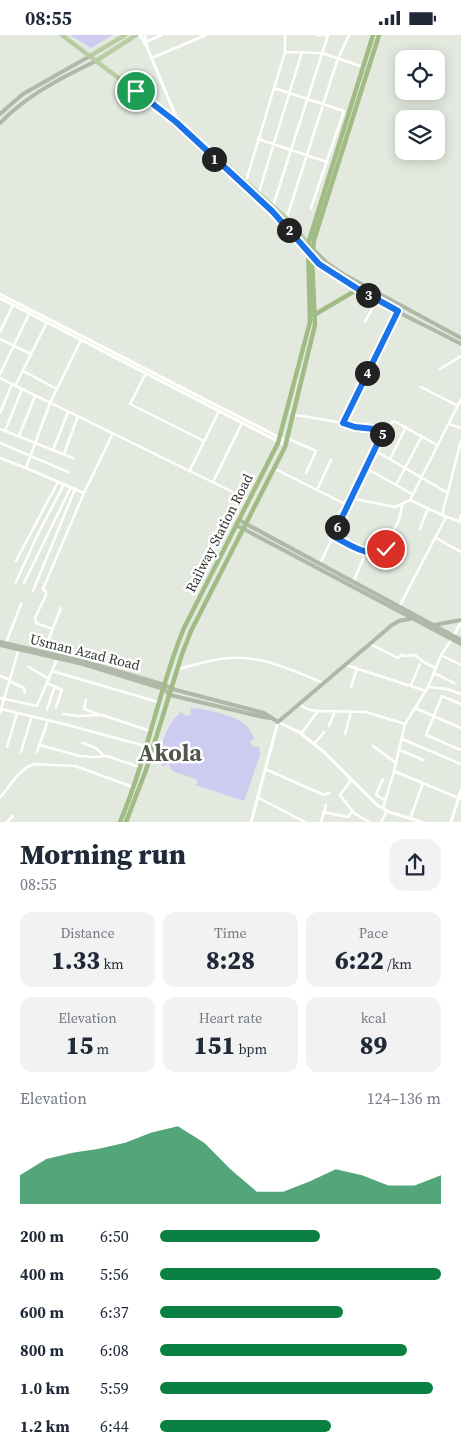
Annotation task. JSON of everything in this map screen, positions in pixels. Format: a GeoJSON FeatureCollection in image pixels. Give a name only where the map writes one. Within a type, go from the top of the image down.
{"type":"FeatureCollection","features":[{"type":"Feature","properties":{"kind":"highway"},"geometry":{"type":"LineString","coordinates":[[309,247],[373,35]]}},
{"type":"Feature","properties":{"kind":"highway"},"geometry":{"type":"LineString","coordinates":[[309,247],[316,234],[378,35]]}},
{"type":"Feature","properties":{"kind":"highway","name":"Railway Station Road"},"geometry":{"type":"LineString","coordinates":[[126,822],[146,770],[191,631],[274,469],[286,441],[315,325],[309,247]]}},
{"type":"Feature","properties":{"kind":"highway","name":"Railway Station Road"},"geometry":{"type":"LineString","coordinates":[[120,822],[147,746],[184,628],[279,440],[313,315],[312,258]]}},
{"type":"Feature","properties":{"kind":"highway"},"geometry":{"type":"LineString","coordinates":[[313,315],[358,289]]}},
{"type":"Feature","properties":{"kind":"main road"},"geometry":{"type":"LineString","coordinates":[[62,35],[179,125],[327,263],[343,274],[461,338]]}},
{"type":"Feature","properties":{"kind":"main road"},"geometry":{"type":"LineString","coordinates":[[0,114],[23,94],[125,35]]}},
{"type":"Feature","properties":{"kind":"main road"},"geometry":{"type":"LineString","coordinates":[[0,123],[26,100],[41,90],[96,61],[136,35]]}},
{"type":"Feature","properties":{"kind":"main road"},"geometry":{"type":"LineString","coordinates":[[201,145],[207,147],[287,219],[309,247],[312,258],[330,272],[377,300],[461,344]]}},
{"type":"Feature","properties":{"kind":"main road"},"geometry":{"type":"LineString","coordinates":[[239,520],[320,564],[352,585]]}},
{"type":"Feature","properties":{"kind":"main road"},"geometry":{"type":"LineString","coordinates":[[236,525],[399,609],[419,617],[461,644]]}},
{"type":"Feature","properties":{"kind":"main road"},"geometry":{"type":"LineString","coordinates":[[399,609],[413,619],[461,640]]}},
{"type":"Feature","properties":{"kind":"main road"},"geometry":{"type":"LineString","coordinates":[[399,609],[399,621]]}},
{"type":"Feature","properties":{"kind":"main road"},"geometry":{"type":"LineString","coordinates":[[164,687],[170,695],[215,702],[264,713],[278,722],[399,621],[419,617]]}},
{"type":"Feature","properties":{"kind":"main road"},"geometry":{"type":"LineString","coordinates":[[434,625],[461,621]]}},
{"type":"Feature","properties":{"kind":"main road","name":"Usman Azad Road"},"geometry":{"type":"LineString","coordinates":[[3,644],[164,687]]}},
{"type":"Feature","properties":{"kind":"main road","name":"Usman Azad Road"},"geometry":{"type":"LineString","coordinates":[[19,649],[83,661],[164,687]]}},
{"type":"Feature","properties":{"kind":"main road"},"geometry":{"type":"LineString","coordinates":[[164,687],[215,702]]}},
{"type":"Feature","properties":{"kind":"street"},"geometry":{"type":"LineString","coordinates":[[140,35],[152,58],[179,125]]}},
{"type":"Feature","properties":{"kind":"street"},"geometry":{"type":"LineString","coordinates":[[144,35],[145,42]]}},
{"type":"Feature","properties":{"kind":"street"},"geometry":{"type":"LineString","coordinates":[[145,42],[162,35]]}},
{"type":"Feature","properties":{"kind":"street"},"geometry":{"type":"LineString","coordinates":[[152,58],[206,35]]}},
{"type":"Feature","properties":{"kind":"street"},"geometry":{"type":"LineString","coordinates":[[246,181],[286,52],[285,35]]}},
{"type":"Feature","properties":{"kind":"street"},"geometry":{"type":"LineString","coordinates":[[273,206],[328,35],[317,35]]}},
{"type":"Feature","properties":{"kind":"street"},"geometry":{"type":"LineString","coordinates":[[287,219],[338,59],[349,35]]}},
{"type":"Feature","properties":{"kind":"street"},"geometry":{"type":"LineString","coordinates":[[286,52],[322,53],[363,67]]}},
{"type":"Feature","properties":{"kind":"street"},"geometry":{"type":"LineString","coordinates":[[258,192],[302,53]]}},
{"type":"Feature","properties":{"kind":"street"},"geometry":{"type":"LineString","coordinates":[[274,88],[344,111],[311,208]]}},
{"type":"Feature","properties":{"kind":"street"},"geometry":{"type":"LineString","coordinates":[[258,139],[327,162]]}},
{"type":"Feature","properties":{"kind":"street"},"geometry":{"type":"LineString","coordinates":[[0,294],[47,322],[242,423],[279,440],[316,451],[306,473]]}},
{"type":"Feature","properties":{"kind":"street"},"geometry":{"type":"LineString","coordinates":[[0,298],[31,312],[279,440]]}},
{"type":"Feature","properties":{"kind":"street"},"geometry":{"type":"LineString","coordinates":[[365,322],[377,300]]}},
{"type":"Feature","properties":{"kind":"street"},"geometry":{"type":"LineString","coordinates":[[0,332],[13,305]]}},
{"type":"Feature","properties":{"kind":"street"},"geometry":{"type":"LineString","coordinates":[[343,423],[398,311]]}},
{"type":"Feature","properties":{"kind":"street"},"geometry":{"type":"LineString","coordinates":[[0,374],[31,312]]}},
{"type":"Feature","properties":{"kind":"street"},"geometry":{"type":"LineString","coordinates":[[0,413],[47,322]]}},
{"type":"Feature","properties":{"kind":"street"},"geometry":{"type":"LineString","coordinates":[[0,339],[31,354]]}},
{"type":"Feature","properties":{"kind":"street"},"geometry":{"type":"LineString","coordinates":[[26,468],[50,403],[81,340]]}},
{"type":"Feature","properties":{"kind":"street"},"geometry":{"type":"LineString","coordinates":[[440,369],[461,356]]}},
{"type":"Feature","properties":{"kind":"street"},"geometry":{"type":"LineString","coordinates":[[23,371],[57,389]]}},
{"type":"Feature","properties":{"kind":"street"},"geometry":{"type":"LineString","coordinates":[[146,373],[130,404],[204,441]]}},
{"type":"Feature","properties":{"kind":"street"},"geometry":{"type":"LineString","coordinates":[[0,378],[249,500]]}},
{"type":"Feature","properties":{"kind":"street"},"geometry":{"type":"LineString","coordinates":[[421,387],[458,406]]}},
{"type":"Feature","properties":{"kind":"street"},"geometry":{"type":"LineString","coordinates":[[5,431],[22,389]]}},
{"type":"Feature","properties":{"kind":"street"},"geometry":{"type":"LineString","coordinates":[[19,437],[35,396]]}},
{"type":"Feature","properties":{"kind":"street"},"geometry":{"type":"LineString","coordinates":[[350,500],[355,499],[395,507],[402,505],[410,499],[461,399]]}},
{"type":"Feature","properties":{"kind":"street"},"geometry":{"type":"LineString","coordinates":[[190,470],[219,411]]}},
{"type":"Feature","properties":{"kind":"street"},"geometry":{"type":"LineString","coordinates":[[53,450],[68,412]]}},
{"type":"Feature","properties":{"kind":"street"},"geometry":{"type":"LineString","coordinates":[[293,415],[343,423],[355,427],[384,430]]}},
{"type":"Feature","properties":{"kind":"street"},"geometry":{"type":"LineString","coordinates":[[64,454],[78,417]]}},
{"type":"Feature","properties":{"kind":"street"},"geometry":{"type":"LineString","coordinates":[[320,564],[384,430],[395,421],[437,445]]}},
{"type":"Feature","properties":{"kind":"street"},"geometry":{"type":"LineString","coordinates":[[213,482],[242,423]]}},
{"type":"Feature","properties":{"kind":"street"},"geometry":{"type":"LineString","coordinates":[[448,424],[461,428]]}},
{"type":"Feature","properties":{"kind":"street"},"geometry":{"type":"LineString","coordinates":[[390,459],[406,427]]}},
{"type":"Feature","properties":{"kind":"street"},"geometry":{"type":"LineString","coordinates":[[0,429],[73,458]]}},
{"type":"Feature","properties":{"kind":"street"},"geometry":{"type":"LineString","coordinates":[[53,629],[36,623],[35,619],[46,595],[43,589],[84,493],[113,433]]}},
{"type":"Feature","properties":{"kind":"street"},"geometry":{"type":"LineString","coordinates":[[396,485],[422,436]]}},
{"type":"Feature","properties":{"kind":"street"},"geometry":{"type":"LineString","coordinates":[[442,515],[461,441]]}},
{"type":"Feature","properties":{"kind":"street"},"geometry":{"type":"LineString","coordinates":[[0,443],[68,472]]}},
{"type":"Feature","properties":{"kind":"street"},"geometry":{"type":"LineString","coordinates":[[374,450],[448,493]]}},
{"type":"Feature","properties":{"kind":"street"},"geometry":{"type":"LineString","coordinates":[[0,458],[84,493]]}},
{"type":"Feature","properties":{"kind":"street"},"geometry":{"type":"LineString","coordinates":[[317,490],[331,460]]}},
{"type":"Feature","properties":{"kind":"street"},"geometry":{"type":"LineString","coordinates":[[366,467],[412,495]]}},
{"type":"Feature","properties":{"kind":"street"},"geometry":{"type":"LineString","coordinates":[[274,469],[347,505]]}},
{"type":"Feature","properties":{"kind":"street"},"geometry":{"type":"LineString","coordinates":[[16,561],[58,482]]}},
{"type":"Feature","properties":{"kind":"street"},"geometry":{"type":"LineString","coordinates":[[16,582],[64,484]]}},
{"type":"Feature","properties":{"kind":"street"},"geometry":{"type":"LineString","coordinates":[[24,583],[73,488]]}},
{"type":"Feature","properties":{"kind":"street"},"geometry":{"type":"LineString","coordinates":[[33,591],[73,488]]}},
{"type":"Feature","properties":{"kind":"street"},"geometry":{"type":"LineString","coordinates":[[410,499],[446,517],[460,521],[461,515]]}},
{"type":"Feature","properties":{"kind":"street"},"geometry":{"type":"LineString","coordinates":[[333,536],[366,552],[374,553],[386,549],[399,520],[402,505]]}},
{"type":"Feature","properties":{"kind":"street"},"geometry":{"type":"LineString","coordinates":[[420,529],[428,508]]}},
{"type":"Feature","properties":{"kind":"street"},"geometry":{"type":"LineString","coordinates":[[399,609],[446,517]]}},
{"type":"Feature","properties":{"kind":"street"},"geometry":{"type":"LineString","coordinates":[[436,538],[461,552]]}},
{"type":"Feature","properties":{"kind":"street"},"geometry":{"type":"LineString","coordinates":[[352,585],[366,552]]}},
{"type":"Feature","properties":{"kind":"street"},"geometry":{"type":"LineString","coordinates":[[3,644],[21,604]]}},
{"type":"Feature","properties":{"kind":"street"},"geometry":{"type":"LineString","coordinates":[[43,653],[61,608]]}},
{"type":"Feature","properties":{"kind":"street"},"geometry":{"type":"LineString","coordinates":[[383,808],[406,724],[426,691],[441,655],[453,638],[461,621]]}},
{"type":"Feature","properties":{"kind":"street"},"geometry":{"type":"LineString","coordinates":[[370,644],[398,658],[401,655],[415,655],[436,668]]}},
{"type":"Feature","properties":{"kind":"street"},"geometry":{"type":"LineString","coordinates":[[0,713],[2,698],[19,649]]}},
{"type":"Feature","properties":{"kind":"street"},"geometry":{"type":"LineString","coordinates":[[441,655],[461,665]]}},
{"type":"Feature","properties":{"kind":"street"},"geometry":{"type":"LineString","coordinates":[[178,669],[230,658],[244,657],[270,663],[325,683]]}},
{"type":"Feature","properties":{"kind":"street"},"geometry":{"type":"LineString","coordinates":[[2,698],[37,706],[57,659]]}},
{"type":"Feature","properties":{"kind":"street"},"geometry":{"type":"LineString","coordinates":[[411,685],[420,664]]}},
{"type":"Feature","properties":{"kind":"street"},"geometry":{"type":"LineString","coordinates":[[345,665],[426,691]]}},
{"type":"Feature","properties":{"kind":"street"},"geometry":{"type":"LineString","coordinates":[[29,667],[49,679]]}},
{"type":"Feature","properties":{"kind":"street"},"geometry":{"type":"LineString","coordinates":[[351,687],[357,668]]}},
{"type":"Feature","properties":{"kind":"street"},"geometry":{"type":"LineString","coordinates":[[52,671],[160,702]]}},
{"type":"Feature","properties":{"kind":"street"},"geometry":{"type":"LineString","coordinates":[[434,673],[454,683]]}},
{"type":"Feature","properties":{"kind":"street"},"geometry":{"type":"LineString","coordinates":[[0,676],[24,688],[25,693]]}},
{"type":"Feature","properties":{"kind":"street"},"geometry":{"type":"LineString","coordinates":[[47,683],[62,689],[56,707]]}},
{"type":"Feature","properties":{"kind":"street"},"geometry":{"type":"LineString","coordinates":[[47,709],[55,686]]}},
{"type":"Feature","properties":{"kind":"street"},"geometry":{"type":"LineString","coordinates":[[428,687],[447,689],[461,694]]}},
{"type":"Feature","properties":{"kind":"street"},"geometry":{"type":"LineString","coordinates":[[461,704],[442,696],[426,735],[461,750]]}},
{"type":"Feature","properties":{"kind":"street"},"geometry":{"type":"LineString","coordinates":[[86,700],[84,709],[151,731]]}},
{"type":"Feature","properties":{"kind":"street"},"geometry":{"type":"LineString","coordinates":[[298,704],[318,711],[366,712],[406,724]]}},
{"type":"Feature","properties":{"kind":"street"},"geometry":{"type":"LineString","coordinates":[[416,708],[461,728]]}},
{"type":"Feature","properties":{"kind":"street"},"geometry":{"type":"LineString","coordinates":[[1,709],[147,746]]}},
{"type":"Feature","properties":{"kind":"street"},"geometry":{"type":"LineString","coordinates":[[301,734],[318,711]]}},
{"type":"Feature","properties":{"kind":"street"},"geometry":{"type":"LineString","coordinates":[[329,726],[335,711]]}},
{"type":"Feature","properties":{"kind":"street"},"geometry":{"type":"LineString","coordinates":[[345,734],[351,712]]}},
{"type":"Feature","properties":{"kind":"street"},"geometry":{"type":"LineString","coordinates":[[7,747],[18,713]]}},
{"type":"Feature","properties":{"kind":"street"},"geometry":{"type":"LineString","coordinates":[[64,713],[79,717],[99,715]]}},
{"type":"Feature","properties":{"kind":"street"},"geometry":{"type":"LineString","coordinates":[[21,752],[32,717]]}},
{"type":"Feature","properties":{"kind":"street"},"geometry":{"type":"LineString","coordinates":[[37,752],[48,720]]}},
{"type":"Feature","properties":{"kind":"street"},"geometry":{"type":"LineString","coordinates":[[251,822],[278,722],[301,734],[324,752],[377,805],[387,811],[422,822]]}},
{"type":"Feature","properties":{"kind":"street"},"geometry":{"type":"LineString","coordinates":[[314,744],[324,732]]}},
{"type":"Feature","properties":{"kind":"street"},"geometry":{"type":"LineString","coordinates":[[402,739],[461,764]]}},
{"type":"Feature","properties":{"kind":"street"},"geometry":{"type":"LineString","coordinates":[[83,743],[97,748],[104,756]]}},
{"type":"Feature","properties":{"kind":"street"},"geometry":{"type":"LineString","coordinates":[[39,745],[80,756],[104,756],[140,767]]}},
{"type":"Feature","properties":{"kind":"street"},"geometry":{"type":"LineString","coordinates":[[373,746],[396,763]]}},
{"type":"Feature","properties":{"kind":"street"},"geometry":{"type":"LineString","coordinates":[[400,749],[423,759]]}},
{"type":"Feature","properties":{"kind":"street"},"geometry":{"type":"LineString","coordinates":[[0,798],[22,772],[30,765],[35,764],[75,767],[133,787]]}},
{"type":"Feature","properties":{"kind":"street"},"geometry":{"type":"LineString","coordinates":[[266,769],[324,795],[329,793]]}},
{"type":"Feature","properties":{"kind":"street"},"geometry":{"type":"LineString","coordinates":[[394,771],[459,798]]}},
{"type":"Feature","properties":{"kind":"street"},"geometry":{"type":"LineString","coordinates":[[383,779],[376,793],[385,800]]}},
{"type":"Feature","properties":{"kind":"street"},"geometry":{"type":"LineString","coordinates":[[352,780],[340,795],[352,811],[369,822]]}},
{"type":"Feature","properties":{"kind":"street"},"geometry":{"type":"LineString","coordinates":[[410,819],[423,783]]}},
{"type":"Feature","properties":{"kind":"street"},"geometry":{"type":"LineString","coordinates":[[451,822],[461,790]]}},
{"type":"Feature","properties":{"kind":"street"},"geometry":{"type":"LineString","coordinates":[[257,797],[305,822]]}},
{"type":"Feature","properties":{"kind":"street"},"geometry":{"type":"LineString","coordinates":[[321,822],[326,805]]}},
{"type":"Feature","properties":{"kind":"street"},"geometry":{"type":"LineString","coordinates":[[323,813],[348,817],[352,811]]}},
{"type":"Feature","properties":{"kind":"street"},"geometry":{"type":"LineString","coordinates":[[381,822],[387,811]]}},
{"type":"Feature","properties":{"kind":"street"},"geometry":{"type":"LineString","coordinates":[[7,822],[12,817]]}},
{"type":"Feature","properties":{"kind":"shaded area"},"geometry":{"type":"Polygon","coordinates":[[[70,35],[113,35],[91,48],[70,35]]]}},
{"type":"Feature","properties":{"kind":"shaded area"},"geometry":{"type":"Polygon","coordinates":[[[190,708],[229,716],[237,719],[250,729],[254,738],[250,741],[253,747],[259,747],[260,755],[244,801],[196,785],[198,780],[172,771],[169,764],[162,766],[161,751],[164,736],[175,717],[181,712],[186,716],[191,714],[190,708]]]}},
{"type":"Feature","properties":{"kind":"district","name":"Akola"},"geometry":{"type":"Point","coordinates":[170,753]}},
{"type":"Feature","properties":{"kind":"route"},"geometry":{"type":"LineString","coordinates":[[136,91],[176,122],[272,211],[319,264],[358,289],[398,311],[343,423],[355,427],[384,430],[333,536],[369,553],[381,552],[386,549]]}}]}
